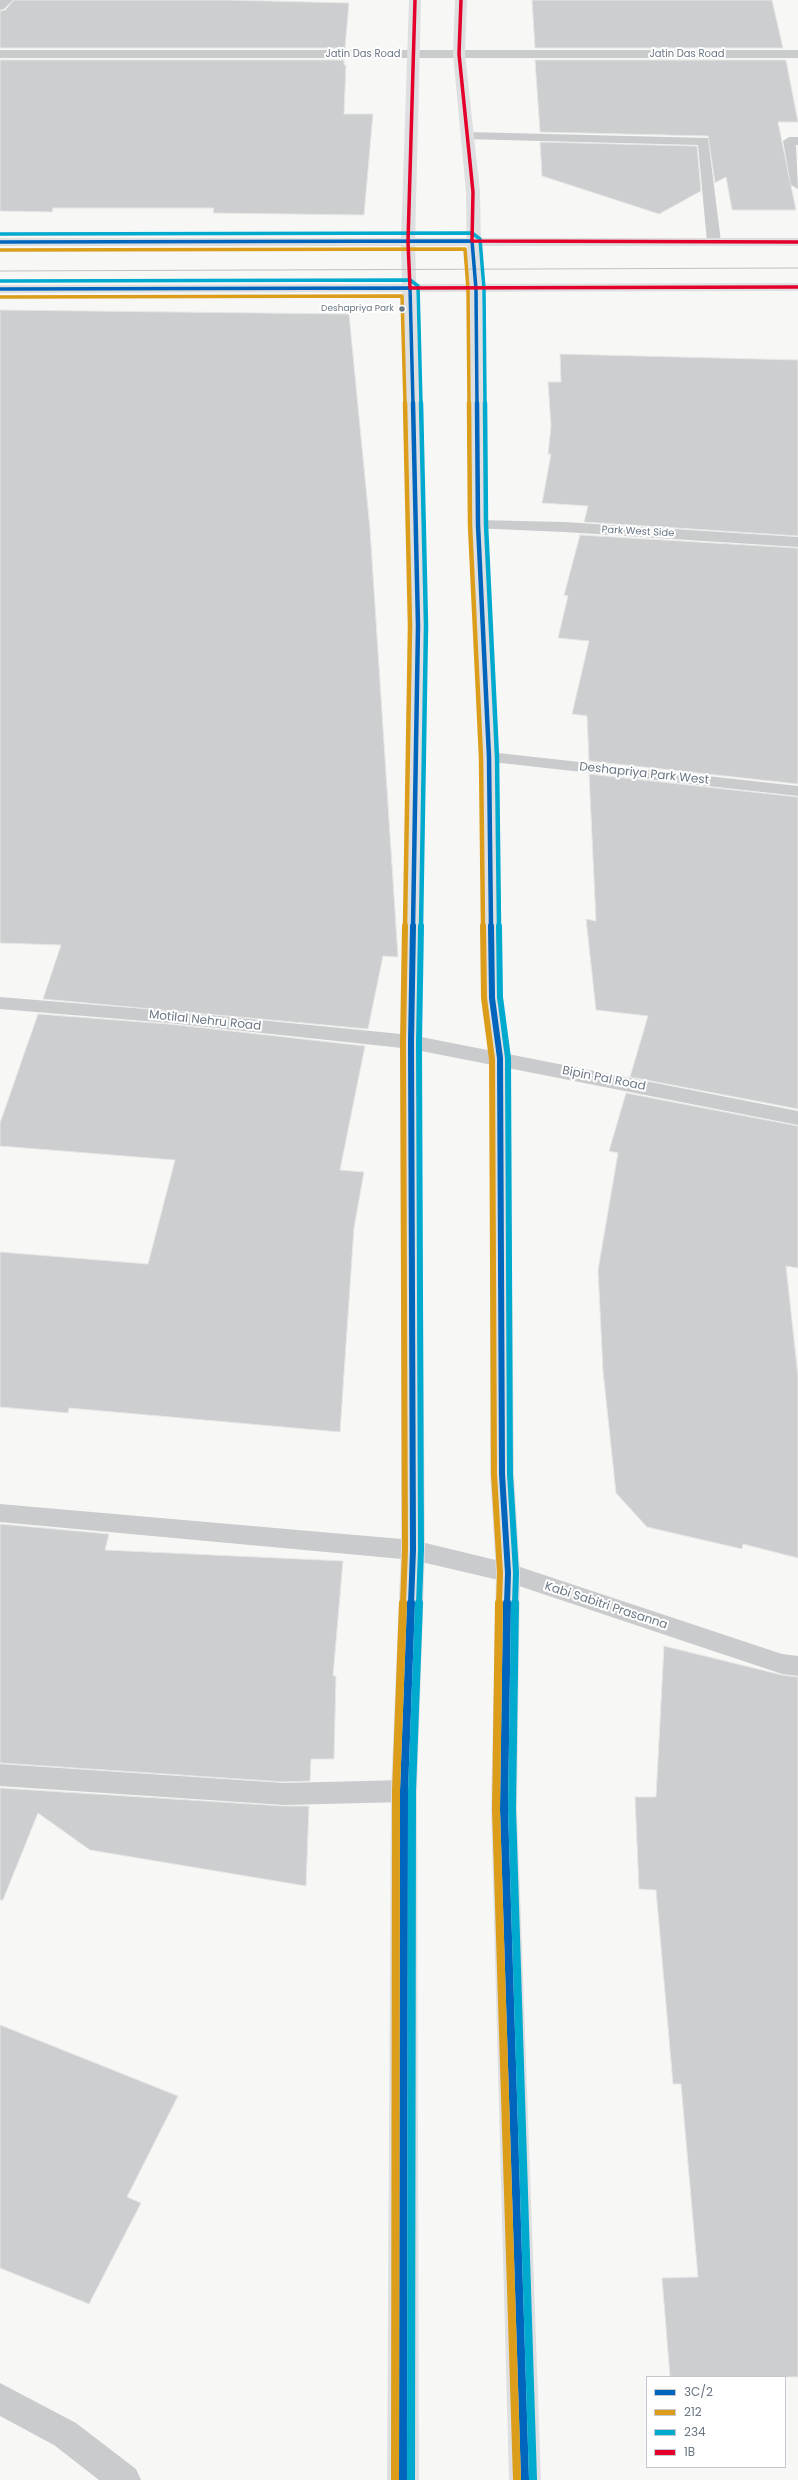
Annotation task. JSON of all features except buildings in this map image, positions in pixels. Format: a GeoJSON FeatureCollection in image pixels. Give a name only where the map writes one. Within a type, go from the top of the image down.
{"type":"FeatureCollection","features":[{"type":"Feature","properties":{"kind":"main road"},"geometry":{"type":"LineString","coordinates":[[403,2480],[404,1791],[413,1550],[411,1042],[418,626],[408,242],[415,0]]}},
{"type":"Feature","properties":{"kind":"main road"},"geometry":{"type":"LineString","coordinates":[[461,0],[459,54],[473,192],[472,241],[476,289],[478,525],[489,757],[492,998],[500,1058],[502,1474],[508,1573],[504,1810],[525,2480]]}},
{"type":"Feature","properties":{"kind":"main road"},"geometry":{"type":"LineString","coordinates":[[0,242],[798,242]]}},
{"type":"Feature","properties":{"kind":"main road"},"geometry":{"type":"LineString","coordinates":[[0,289],[798,287]]}},
{"type":"Feature","properties":{"kind":"street"},"geometry":{"type":"LineString","coordinates":[[0,7],[7,0]]}},
{"type":"Feature","properties":{"kind":"street","name":"Jatin Das Road"},"geometry":{"type":"LineString","coordinates":[[0,54],[798,54]]}},
{"type":"Feature","properties":{"kind":"street"},"geometry":{"type":"LineString","coordinates":[[468,136],[704,141],[714,242]]}},
{"type":"Feature","properties":{"kind":"street"},"geometry":{"type":"LineString","coordinates":[[798,141],[789,141],[798,185]]}},
{"type":"Feature","properties":{"kind":"street","name":"Park West Side"},"geometry":{"type":"LineString","coordinates":[[478,525],[564,527],[798,542]]}},
{"type":"Feature","properties":{"kind":"street","name":"Deshapriya Park West"},"geometry":{"type":"LineString","coordinates":[[489,757],[798,791]]}},
{"type":"Feature","properties":{"kind":"street","name":"Motilal Nehru Road"},"geometry":{"type":"LineString","coordinates":[[0,1003],[170,1017],[411,1042]]}},
{"type":"Feature","properties":{"kind":"street","name":"Bipin Pal Road"},"geometry":{"type":"LineString","coordinates":[[411,1042],[500,1058],[798,1118]]}},
{"type":"Feature","properties":{"kind":"street","name":"Kabi Sabitri Prasanna"},"geometry":{"type":"LineString","coordinates":[[0,1513],[413,1550],[508,1573],[782,1664],[798,1666]]}},
{"type":"Feature","properties":{"kind":"street"},"geometry":{"type":"LineString","coordinates":[[0,1775],[284,1794],[404,1791]]}},
{"type":"Feature","properties":{"kind":"street"},"geometry":{"type":"LineString","coordinates":[[0,2399],[65,2434],[125,2480]]}},
{"type":"Feature","properties":{"kind":"tram line"},"geometry":{"type":"LineString","coordinates":[[0,271],[798,268]]}},
{"type":"Feature","properties":{"kind":"transit line","name":"1B"},"geometry":{"type":"LineString","coordinates":[[415,0],[408,242],[410,288],[798,287]]}},
{"type":"Feature","properties":{"kind":"transit line","name":"1B"},"geometry":{"type":"LineString","coordinates":[[461,0],[459,54],[473,192],[472,241],[798,242]]}},
{"type":"Feature","properties":{"kind":"transit line","name":"234"},"geometry":{"type":"LineString","coordinates":[[0,234],[472,233],[480,239],[484,289],[486,525],[497,757],[500,997],[508,1058],[510,1474],[516,1573],[512,1809],[533,2480]]}},
{"type":"Feature","properties":{"kind":"transit line","name":"3C/2"},"geometry":{"type":"LineString","coordinates":[[0,242],[472,241],[476,289],[478,525],[489,757],[492,998],[500,1058],[502,1474],[508,1573],[504,1809],[525,2480]]}},
{"type":"Feature","properties":{"kind":"transit line","name":"212"},"geometry":{"type":"LineString","coordinates":[[0,250],[465,249],[468,289],[470,525],[481,757],[484,998],[492,1059],[494,1474],[500,1573],[496,1809],[517,2480]]}},
{"type":"Feature","properties":{"kind":"transit line","name":"234"},"geometry":{"type":"LineString","coordinates":[[0,281],[410,280],[415,282],[418,286],[426,626],[419,1042],[421,1550],[412,1791],[411,2480]]}},
{"type":"Feature","properties":{"kind":"transit line","name":"3C/2"},"geometry":{"type":"LineString","coordinates":[[0,289],[410,288],[418,626],[411,1042],[413,1550],[404,1791],[403,2480]]}},
{"type":"Feature","properties":{"kind":"transit line","name":"212"},"geometry":{"type":"LineString","coordinates":[[0,297],[402,296],[410,626],[403,1042],[405,1550],[396,1791],[395,2480]]}},
{"type":"Feature","properties":{"kind":"place","name":"Deshapriya Park"},"geometry":{"type":"Point","coordinates":[402,309]}}]}
